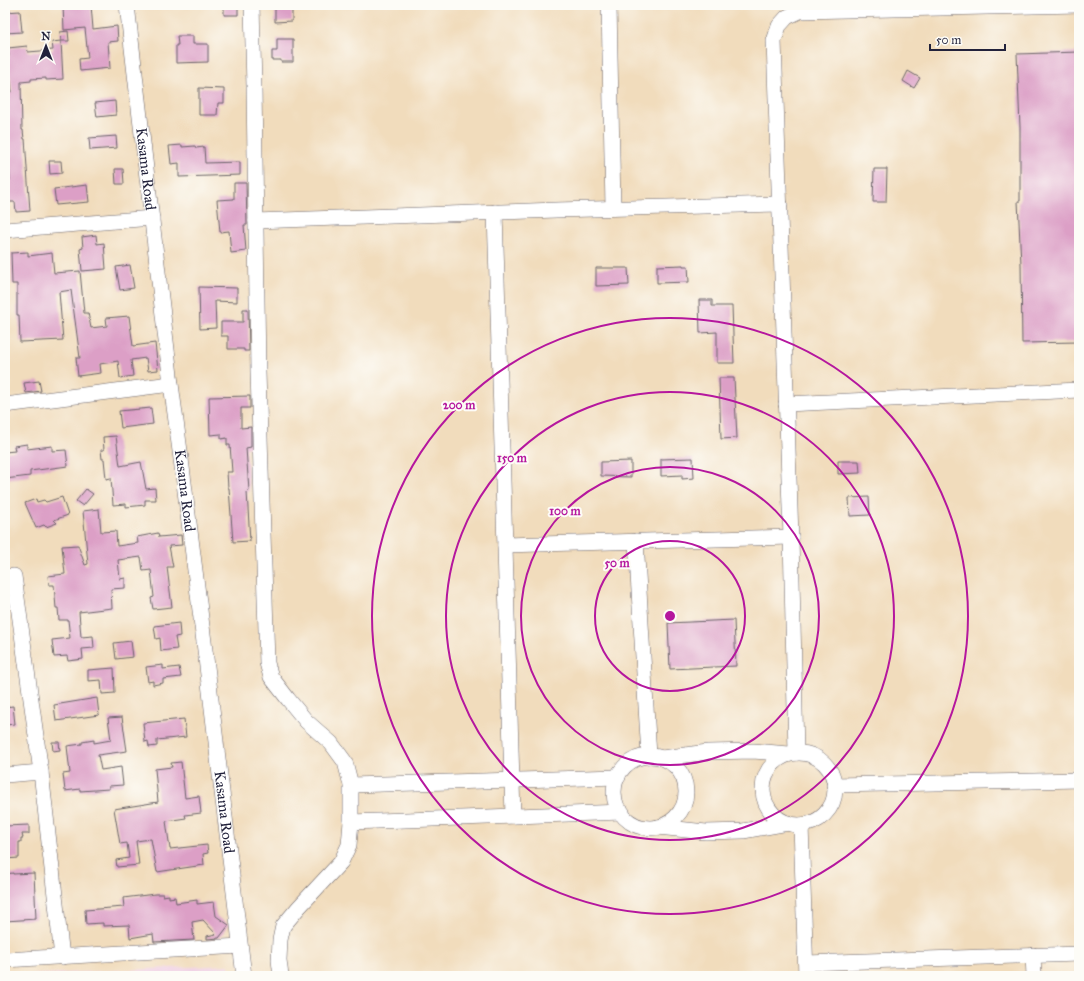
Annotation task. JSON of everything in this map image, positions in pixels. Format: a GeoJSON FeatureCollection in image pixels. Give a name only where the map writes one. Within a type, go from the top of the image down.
{"type":"FeatureCollection","features":[{"type":"Feature","properties":{"kind":"street","name":"Kasama Road"},"geometry":{"type":"LineString","coordinates":[[127,5],[171,384],[206,658],[244,976]]}},
{"type":"Feature","properties":{"kind":"street"},"geometry":{"type":"LineString","coordinates":[[252,5],[258,372],[267,663],[271,677],[288,699],[306,721],[331,743],[345,762],[351,785],[351,822],[349,845],[341,862],[283,926],[280,940],[279,960],[281,976]]}},
{"type":"Feature","properties":{"kind":"street"},"geometry":{"type":"LineString","coordinates":[[609,5],[613,208]]}},
{"type":"Feature","properties":{"kind":"street"},"geometry":{"type":"LineString","coordinates":[[793,754],[791,537],[774,40],[779,26],[787,17],[800,12],[1079,5]]}},
{"type":"Feature","properties":{"kind":"street"},"geometry":{"type":"LineString","coordinates":[[256,221],[613,208],[780,204]]}},
{"type":"Feature","properties":{"kind":"street"},"geometry":{"type":"LineString","coordinates":[[495,212],[513,816]]}},
{"type":"Feature","properties":{"kind":"street"},"geometry":{"type":"LineString","coordinates":[[5,230],[152,218]]}},
{"type":"Feature","properties":{"kind":"street"},"geometry":{"type":"LineString","coordinates":[[5,406],[171,384]]}},
{"type":"Feature","properties":{"kind":"street"},"geometry":{"type":"LineString","coordinates":[[786,404],[1079,390]]}},
{"type":"Feature","properties":{"kind":"street"},"geometry":{"type":"LineString","coordinates":[[505,545],[791,537]]}},
{"type":"Feature","properties":{"kind":"street"},"geometry":{"type":"LineString","coordinates":[[636,541],[656,757]]}},
{"type":"Feature","properties":{"kind":"street"},"geometry":{"type":"LineString","coordinates":[[5,577],[14,576],[41,772],[62,957]]}},
{"type":"Feature","properties":{"kind":"street"},"geometry":{"type":"LineString","coordinates":[[656,757],[669,761],[679,770],[686,791],[683,805],[676,816],[665,825],[651,828],[638,826],[626,818],[618,806],[615,792],[618,777],[625,766],[630,762],[642,757],[708,752],[793,754]]}},
{"type":"Feature","properties":{"kind":"street"},"geometry":{"type":"LineString","coordinates":[[658,827],[706,832],[743,831],[795,824],[815,821],[826,812],[832,800],[834,786],[829,772],[821,761],[803,753],[783,756],[772,765],[765,777],[764,784],[767,805],[776,816],[795,824]]}},
{"type":"Feature","properties":{"kind":"street"},"geometry":{"type":"LineString","coordinates":[[5,774],[41,772]]}},
{"type":"Feature","properties":{"kind":"street"},"geometry":{"type":"LineString","coordinates":[[351,785],[618,777]]}},
{"type":"Feature","properties":{"kind":"street"},"geometry":{"type":"LineString","coordinates":[[834,786],[1079,780]]}},
{"type":"Feature","properties":{"kind":"street"},"geometry":{"type":"LineString","coordinates":[[351,822],[622,812]]}},
{"type":"Feature","properties":{"kind":"street"},"geometry":{"type":"LineString","coordinates":[[795,824],[806,969],[1034,955],[1079,954]]}},
{"type":"Feature","properties":{"kind":"street"},"geometry":{"type":"LineString","coordinates":[[5,960],[240,946]]}},
{"type":"Feature","properties":{"kind":"street"},"geometry":{"type":"LineString","coordinates":[[1034,955],[1034,976]]}},
{"type":"Feature","properties":{"kind":"shaded area"},"geometry":{"type":"Polygon","coordinates":[[[229,965],[230,976],[7,976],[229,965]]]}},
{"type":"Feature","properties":{"kind":"building"},"geometry":{"type":"Polygon","coordinates":[[[63,5],[91,5],[93,29],[117,26],[118,41],[108,42],[110,68],[80,71],[79,59],[88,58],[85,28],[64,30],[63,5]]]}},
{"type":"Feature","properties":{"kind":"building"},"geometry":{"type":"Polygon","coordinates":[[[224,5],[238,5],[238,15],[224,15],[224,5]]]}},
{"type":"Feature","properties":{"kind":"building"},"geometry":{"type":"Polygon","coordinates":[[[275,5],[292,5],[292,21],[275,22],[275,5]]]}},
{"type":"Feature","properties":{"kind":"building"},"geometry":{"type":"Polygon","coordinates":[[[20,11],[22,32],[5,33],[5,12],[20,11]]]}},
{"type":"Feature","properties":{"kind":"building"},"geometry":{"type":"Polygon","coordinates":[[[68,31],[69,41],[61,41],[60,32],[68,31]]]}},
{"type":"Feature","properties":{"kind":"building"},"geometry":{"type":"Polygon","coordinates":[[[177,36],[193,36],[193,44],[208,44],[208,62],[176,63],[176,45],[178,45],[177,36]]]}},
{"type":"Feature","properties":{"kind":"building"},"geometry":{"type":"Polygon","coordinates":[[[277,39],[293,39],[293,62],[272,60],[272,51],[277,51],[277,39]]]}},
{"type":"Feature","properties":{"kind":"building"},"geometry":{"type":"Polygon","coordinates":[[[61,41],[63,79],[31,79],[31,81],[21,82],[22,130],[25,139],[30,211],[16,212],[15,202],[5,202],[5,181],[10,180],[8,138],[5,138],[5,92],[12,92],[10,75],[8,75],[5,56],[9,56],[8,48],[27,46],[28,52],[53,50],[52,42],[61,41]]]}},
{"type":"Feature","properties":{"kind":"building"},"geometry":{"type":"Polygon","coordinates":[[[1079,52],[1079,342],[1022,343],[1021,264],[1018,201],[1020,201],[1020,127],[1017,54],[1079,52]]]}},
{"type":"Feature","properties":{"kind":"building"},"geometry":{"type":"Polygon","coordinates":[[[908,71],[920,78],[914,88],[903,81],[908,71]]]}},
{"type":"Feature","properties":{"kind":"building"},"geometry":{"type":"Polygon","coordinates":[[[199,88],[224,89],[224,103],[218,103],[217,115],[199,115],[199,88]]]}},
{"type":"Feature","properties":{"kind":"building"},"geometry":{"type":"Polygon","coordinates":[[[115,101],[116,115],[97,117],[95,103],[115,101]]]}},
{"type":"Feature","properties":{"kind":"building"},"geometry":{"type":"Polygon","coordinates":[[[116,136],[117,148],[90,150],[89,138],[116,136]]]}},
{"type":"Feature","properties":{"kind":"building"},"geometry":{"type":"Polygon","coordinates":[[[182,145],[182,147],[204,147],[205,163],[240,162],[240,175],[179,177],[179,163],[171,164],[169,146],[182,145]]]}},
{"type":"Feature","properties":{"kind":"building"},"geometry":{"type":"Polygon","coordinates":[[[49,161],[61,161],[62,173],[50,174],[49,161]]]}},
{"type":"Feature","properties":{"kind":"building"},"geometry":{"type":"Polygon","coordinates":[[[115,169],[123,169],[124,184],[116,184],[115,169]]]}},
{"type":"Feature","properties":{"kind":"building"},"geometry":{"type":"Polygon","coordinates":[[[874,169],[887,169],[886,202],[873,202],[874,169]]]}},
{"type":"Feature","properties":{"kind":"building"},"geometry":{"type":"Polygon","coordinates":[[[234,183],[246,183],[247,225],[244,225],[246,251],[231,253],[229,231],[220,232],[217,200],[234,199],[234,183]]]}},
{"type":"Feature","properties":{"kind":"building"},"geometry":{"type":"Polygon","coordinates":[[[87,185],[89,202],[56,205],[54,189],[87,185]]]}},
{"type":"Feature","properties":{"kind":"building"},"geometry":{"type":"Polygon","coordinates":[[[96,235],[97,244],[104,243],[106,269],[82,271],[80,249],[83,248],[82,237],[96,235]]]}},
{"type":"Feature","properties":{"kind":"building"},"geometry":{"type":"Polygon","coordinates":[[[28,252],[28,256],[52,253],[54,273],[80,271],[84,313],[88,313],[91,328],[107,326],[106,318],[129,316],[133,346],[155,343],[158,370],[148,371],[146,358],[131,360],[133,376],[120,378],[118,361],[100,364],[101,373],[78,376],[76,358],[80,358],[71,290],[59,292],[63,340],[20,342],[19,315],[17,315],[17,284],[12,284],[11,253],[28,252]]]}},
{"type":"Feature","properties":{"kind":"building"},"geometry":{"type":"Polygon","coordinates":[[[130,265],[134,288],[120,290],[116,267],[130,265]]]}},
{"type":"Feature","properties":{"kind":"building"},"geometry":{"type":"Polygon","coordinates":[[[657,266],[688,266],[689,282],[657,283],[657,266]]]}},
{"type":"Feature","properties":{"kind":"building"},"geometry":{"type":"Polygon","coordinates":[[[596,268],[628,268],[629,285],[596,286],[596,268]]]}},
{"type":"Feature","properties":{"kind":"building"},"geometry":{"type":"Polygon","coordinates":[[[199,287],[237,288],[237,302],[215,301],[216,328],[200,329],[199,287]]]}},
{"type":"Feature","properties":{"kind":"building"},"geometry":{"type":"Polygon","coordinates":[[[699,300],[712,300],[712,306],[732,306],[734,363],[717,363],[717,332],[700,333],[699,300]]]}},
{"type":"Feature","properties":{"kind":"building"},"geometry":{"type":"Polygon","coordinates":[[[243,309],[248,309],[249,351],[244,351],[244,349],[228,349],[228,336],[221,336],[221,322],[243,322],[243,309]]]}},
{"type":"Feature","properties":{"kind":"building"},"geometry":{"type":"Polygon","coordinates":[[[719,378],[734,378],[737,438],[721,439],[719,378]]]}},
{"type":"Feature","properties":{"kind":"building"},"geometry":{"type":"Polygon","coordinates":[[[39,381],[41,391],[26,393],[24,383],[39,381]]]}},
{"type":"Feature","properties":{"kind":"building"},"geometry":{"type":"Polygon","coordinates":[[[250,396],[250,408],[241,408],[241,428],[251,427],[251,447],[246,448],[250,541],[233,542],[227,472],[232,472],[230,445],[227,445],[227,438],[221,439],[221,434],[210,435],[209,397],[250,396]]]}},
{"type":"Feature","properties":{"kind":"building"},"geometry":{"type":"Polygon","coordinates":[[[151,408],[153,424],[121,428],[119,411],[151,408]]]}},
{"type":"Feature","properties":{"kind":"building"},"geometry":{"type":"Polygon","coordinates":[[[116,436],[120,466],[141,462],[146,489],[155,488],[156,500],[145,500],[145,505],[126,507],[126,504],[113,505],[111,478],[106,479],[104,459],[102,459],[101,450],[104,450],[103,437],[116,436]]]}},
{"type":"Feature","properties":{"kind":"building"},"geometry":{"type":"Polygon","coordinates":[[[27,444],[27,449],[52,446],[52,451],[66,450],[68,466],[30,471],[30,476],[5,479],[5,452],[15,451],[14,446],[27,444]]]}},
{"type":"Feature","properties":{"kind":"building"},"geometry":{"type":"Polygon","coordinates":[[[693,458],[694,478],[682,479],[682,475],[661,476],[661,459],[693,458]]]}},
{"type":"Feature","properties":{"kind":"building"},"geometry":{"type":"Polygon","coordinates":[[[631,461],[631,477],[601,476],[601,462],[631,461]]]}},
{"type":"Feature","properties":{"kind":"building"},"geometry":{"type":"Polygon","coordinates":[[[838,461],[859,461],[860,473],[838,474],[838,461]]]}},
{"type":"Feature","properties":{"kind":"building"},"geometry":{"type":"Polygon","coordinates":[[[86,489],[93,494],[83,506],[76,501],[86,489]]]}},
{"type":"Feature","properties":{"kind":"building"},"geometry":{"type":"Polygon","coordinates":[[[62,497],[68,515],[54,520],[57,523],[46,527],[44,525],[36,528],[25,503],[36,499],[37,502],[44,500],[46,502],[62,497]]]}},
{"type":"Feature","properties":{"kind":"building"},"geometry":{"type":"Polygon","coordinates":[[[869,497],[870,515],[850,516],[849,498],[869,497]]]}},
{"type":"Feature","properties":{"kind":"building"},"geometry":{"type":"Polygon","coordinates":[[[99,509],[101,532],[116,531],[117,546],[138,543],[137,537],[158,533],[159,537],[181,535],[182,545],[169,546],[173,567],[167,567],[172,607],[153,609],[151,598],[154,597],[151,570],[143,571],[141,557],[118,560],[120,579],[125,578],[125,588],[111,589],[112,608],[79,612],[81,637],[93,636],[94,648],[82,649],[83,659],[68,661],[67,656],[54,657],[52,640],[70,638],[68,620],[59,620],[58,608],[56,608],[54,585],[49,585],[48,576],[65,574],[62,546],[78,545],[85,565],[88,564],[83,511],[99,509]]]}},
{"type":"Feature","properties":{"kind":"building"},"geometry":{"type":"Polygon","coordinates":[[[734,620],[736,666],[670,669],[668,623],[734,620]]]}},
{"type":"Feature","properties":{"kind":"building"},"geometry":{"type":"Polygon","coordinates":[[[179,623],[180,636],[175,637],[177,649],[161,651],[160,638],[156,639],[154,626],[179,623]]]}},
{"type":"Feature","properties":{"kind":"building"},"geometry":{"type":"Polygon","coordinates":[[[131,641],[133,657],[116,659],[114,643],[131,641]]]}},
{"type":"Feature","properties":{"kind":"building"},"geometry":{"type":"Polygon","coordinates":[[[163,665],[163,669],[179,667],[181,677],[163,679],[163,683],[153,685],[153,681],[148,682],[146,667],[163,665]]]}},
{"type":"Feature","properties":{"kind":"building"},"geometry":{"type":"Polygon","coordinates":[[[114,668],[115,693],[102,694],[101,680],[88,681],[88,670],[114,668]]]}},
{"type":"Feature","properties":{"kind":"building"},"geometry":{"type":"Polygon","coordinates":[[[97,698],[99,715],[56,721],[54,705],[97,698]]]}},
{"type":"Feature","properties":{"kind":"building"},"geometry":{"type":"Polygon","coordinates":[[[13,706],[15,724],[5,725],[5,707],[13,706]]]}},
{"type":"Feature","properties":{"kind":"building"},"geometry":{"type":"Polygon","coordinates":[[[122,717],[127,751],[98,755],[101,770],[121,767],[123,785],[109,786],[109,789],[80,791],[80,789],[65,791],[63,774],[70,773],[67,746],[82,744],[82,742],[94,740],[94,743],[111,740],[108,718],[122,717]]]}},
{"type":"Feature","properties":{"kind":"building"},"geometry":{"type":"Polygon","coordinates":[[[184,719],[186,737],[157,740],[157,746],[149,747],[148,741],[145,742],[143,723],[184,719]]]}},
{"type":"Feature","properties":{"kind":"building"},"geometry":{"type":"Polygon","coordinates":[[[52,742],[59,742],[60,750],[53,751],[52,742]]]}},
{"type":"Feature","properties":{"kind":"building"},"geometry":{"type":"Polygon","coordinates":[[[181,762],[185,798],[199,796],[201,813],[185,815],[186,818],[166,821],[170,849],[207,845],[208,853],[203,854],[204,865],[157,872],[151,839],[136,841],[139,865],[117,867],[116,860],[129,858],[127,843],[120,844],[114,809],[158,802],[155,769],[172,767],[171,763],[181,762]]]}},
{"type":"Feature","properties":{"kind":"building"},"geometry":{"type":"Polygon","coordinates":[[[29,825],[29,834],[22,834],[23,838],[21,838],[21,842],[19,842],[19,858],[5,859],[5,826],[29,825]]]}},
{"type":"Feature","properties":{"kind":"building"},"geometry":{"type":"Polygon","coordinates":[[[34,873],[36,919],[5,921],[5,874],[34,873]]]}},
{"type":"Feature","properties":{"kind":"building"},"geometry":{"type":"Polygon","coordinates":[[[163,894],[163,896],[169,895],[169,898],[175,897],[176,903],[197,900],[197,904],[214,902],[216,916],[229,925],[219,938],[207,939],[207,936],[216,934],[203,920],[192,922],[194,940],[154,942],[153,934],[130,938],[129,925],[103,926],[103,923],[86,924],[85,910],[124,907],[123,898],[163,894]]]}}]}
